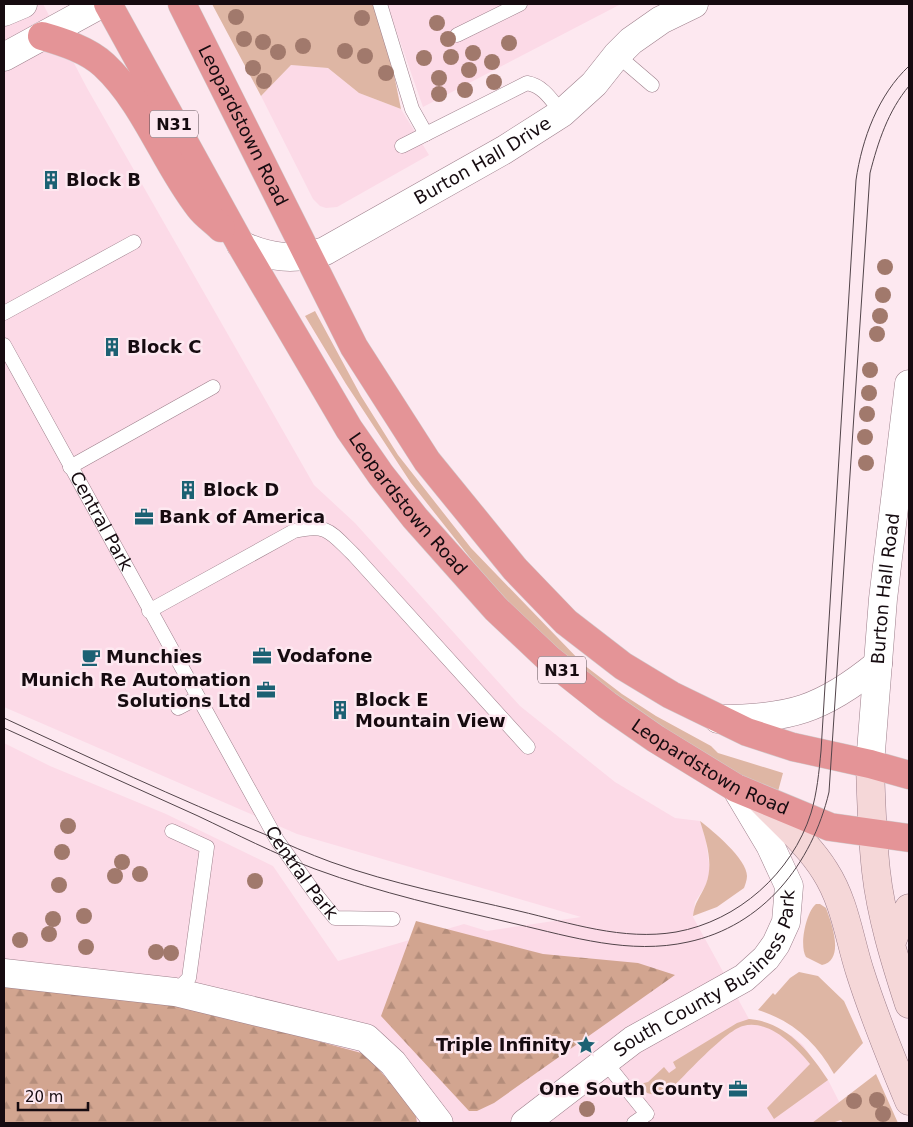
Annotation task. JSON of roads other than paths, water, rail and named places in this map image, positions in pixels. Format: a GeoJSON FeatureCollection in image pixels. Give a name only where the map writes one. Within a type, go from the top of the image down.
{"type":"FeatureCollection","features":[{"type":"Feature","properties":{"kind":"highway","name":"Leopardstown Road"},"geometry":{"type":"LineString","coordinates":[[108,4],[241,245],[349,429],[381,475],[415,518],[496,609],[549,659],[607,705],[656,739],[736,788],[761,800],[830,826],[873,834]]}},
{"type":"Feature","properties":{"kind":"highway","name":"Leopardstown Road"},"geometry":{"type":"LineString","coordinates":[[182,4],[354,347],[390,407],[427,461],[515,569],[566,622],[623,666],[671,695],[747,732],[793,747],[870,764]]}},
{"type":"Feature","properties":{"kind":"highway"},"geometry":{"type":"LineString","coordinates":[[42,36],[63,42],[102,64],[116,78],[149,126],[199,208],[241,245]]}},
{"type":"Feature","properties":{"kind":"highway","name":"N31"},"geometry":{"type":"LineString","coordinates":[[870,764],[909,776]]}},
{"type":"Feature","properties":{"kind":"highway","name":"N31"},"geometry":{"type":"LineString","coordinates":[[873,834],[909,838]]}},
{"type":"Feature","properties":{"kind":"main road"},"geometry":{"type":"LineString","coordinates":[[870,764],[873,834],[878,888],[891,944],[909,1004]]}},
{"type":"Feature","properties":{"kind":"main road"},"geometry":{"type":"LineString","coordinates":[[761,800],[811,852],[833,885],[844,909],[859,969],[880,1034],[909,1101]]}},
{"type":"Feature","properties":{"kind":"main road"},"geometry":{"type":"LineString","coordinates":[[891,944],[909,908]]}},
{"type":"Feature","properties":{"kind":"street"},"geometry":{"type":"LineString","coordinates":[[4,57],[101,4]]}},
{"type":"Feature","properties":{"kind":"street","name":"Burton Hall Drive"},"geometry":{"type":"LineString","coordinates":[[241,245],[261,254],[288,258],[308,257],[340,243],[504,150],[562,113],[594,84],[617,55],[646,30],[682,6]]}},
{"type":"Feature","properties":{"kind":"street","name":"Burton Hall Road"},"geometry":{"type":"LineString","coordinates":[[870,764],[890,540],[909,384]]}},
{"type":"Feature","properties":{"kind":"street"},"geometry":{"type":"LineString","coordinates":[[718,719],[760,719],[791,713],[841,692],[878,664]]}},
{"type":"Feature","properties":{"kind":"street","name":"South County Business Park"},"geometry":{"type":"LineString","coordinates":[[525,1123],[606,1063],[633,1040],[744,978],[766,958],[776,944],[786,922],[789,886],[770,845],[736,788]]}},
{"type":"Feature","properties":{"kind":"street"},"geometry":{"type":"LineString","coordinates":[[4,973],[175,992],[366,1038],[394,1063],[439,1123]]}},
{"type":"Feature","properties":{"kind":"lane"},"geometry":{"type":"LineString","coordinates":[[380,4],[412,109],[426,134]]}},
{"type":"Feature","properties":{"kind":"lane"},"geometry":{"type":"LineString","coordinates":[[456,35],[520,4]]}},
{"type":"Feature","properties":{"kind":"lane"},"geometry":{"type":"LineString","coordinates":[[617,55],[652,84]]}},
{"type":"Feature","properties":{"kind":"lane"},"geometry":{"type":"LineString","coordinates":[[402,146],[528,83],[536,84],[546,92],[562,113]]}},
{"type":"Feature","properties":{"kind":"lane"},"geometry":{"type":"LineString","coordinates":[[4,313],[134,242]]}},
{"type":"Feature","properties":{"kind":"lane","name":"Central Park"},"geometry":{"type":"LineString","coordinates":[[4,345],[277,840],[335,918],[394,919]]}},
{"type":"Feature","properties":{"kind":"lane"},"geometry":{"type":"LineString","coordinates":[[70,467],[213,387]]}},
{"type":"Feature","properties":{"kind":"lane"},"geometry":{"type":"LineString","coordinates":[[149,611],[294,531],[314,526],[330,532],[354,555],[528,747]]}},
{"type":"Feature","properties":{"kind":"lane"},"geometry":{"type":"LineString","coordinates":[[178,708],[197,698]]}},
{"type":"Feature","properties":{"kind":"lane"},"geometry":{"type":"LineString","coordinates":[[172,831],[207,847],[189,978],[175,992]]}},
{"type":"Feature","properties":{"kind":"lane"},"geometry":{"type":"LineString","coordinates":[[606,1063],[647,1114],[634,1123]]}},
{"type":"Feature","properties":{"kind":"tram line"},"geometry":{"type":"LineString","coordinates":[[4,718],[166,792],[331,862],[448,895],[577,925],[636,934],[676,932],[699,926],[721,917],[741,905],[760,891],[791,855],[802,835],[815,798],[821,751],[856,180],[862,149],[873,118],[888,90],[909,66]]}},
{"type":"Feature","properties":{"kind":"tram line"},"geometry":{"type":"LineString","coordinates":[[4,728],[315,869],[414,899],[580,939],[623,945],[645,946],[688,942],[715,934],[739,922],[761,906],[780,888],[797,867],[810,844],[829,792],[870,173],[885,127],[895,106],[909,86]]}},
{"type":"Feature","properties":{"kind":"place","name":"Block B"},"geometry":{"type":"Point","coordinates":[51,180]}},
{"type":"Feature","properties":{"kind":"place","name":"Block C"},"geometry":{"type":"Point","coordinates":[112,347]}},
{"type":"Feature","properties":{"kind":"place","name":"Block D"},"geometry":{"type":"Point","coordinates":[188,490]}},
{"type":"Feature","properties":{"kind":"place","name":"Bank of America"},"geometry":{"type":"Point","coordinates":[144,517]}},
{"type":"Feature","properties":{"kind":"place","name":"Vodafone"},"geometry":{"type":"Point","coordinates":[262,656]}},
{"type":"Feature","properties":{"kind":"place","name":"Munchies"},"geometry":{"type":"Point","coordinates":[91,657]}},
{"type":"Feature","properties":{"kind":"place","name":"Munich Re Automation Solutions Ltd"},"geometry":{"type":"Point","coordinates":[266,690]}},
{"type":"Feature","properties":{"kind":"place","name":"Block E Mountain View"},"geometry":{"type":"Point","coordinates":[340,710]}},
{"type":"Feature","properties":{"kind":"place","name":"Triple Infinity"},"geometry":{"type":"Point","coordinates":[586,1045]}},
{"type":"Feature","properties":{"kind":"place","name":"One South County"},"geometry":{"type":"Point","coordinates":[738,1089]}}]}
